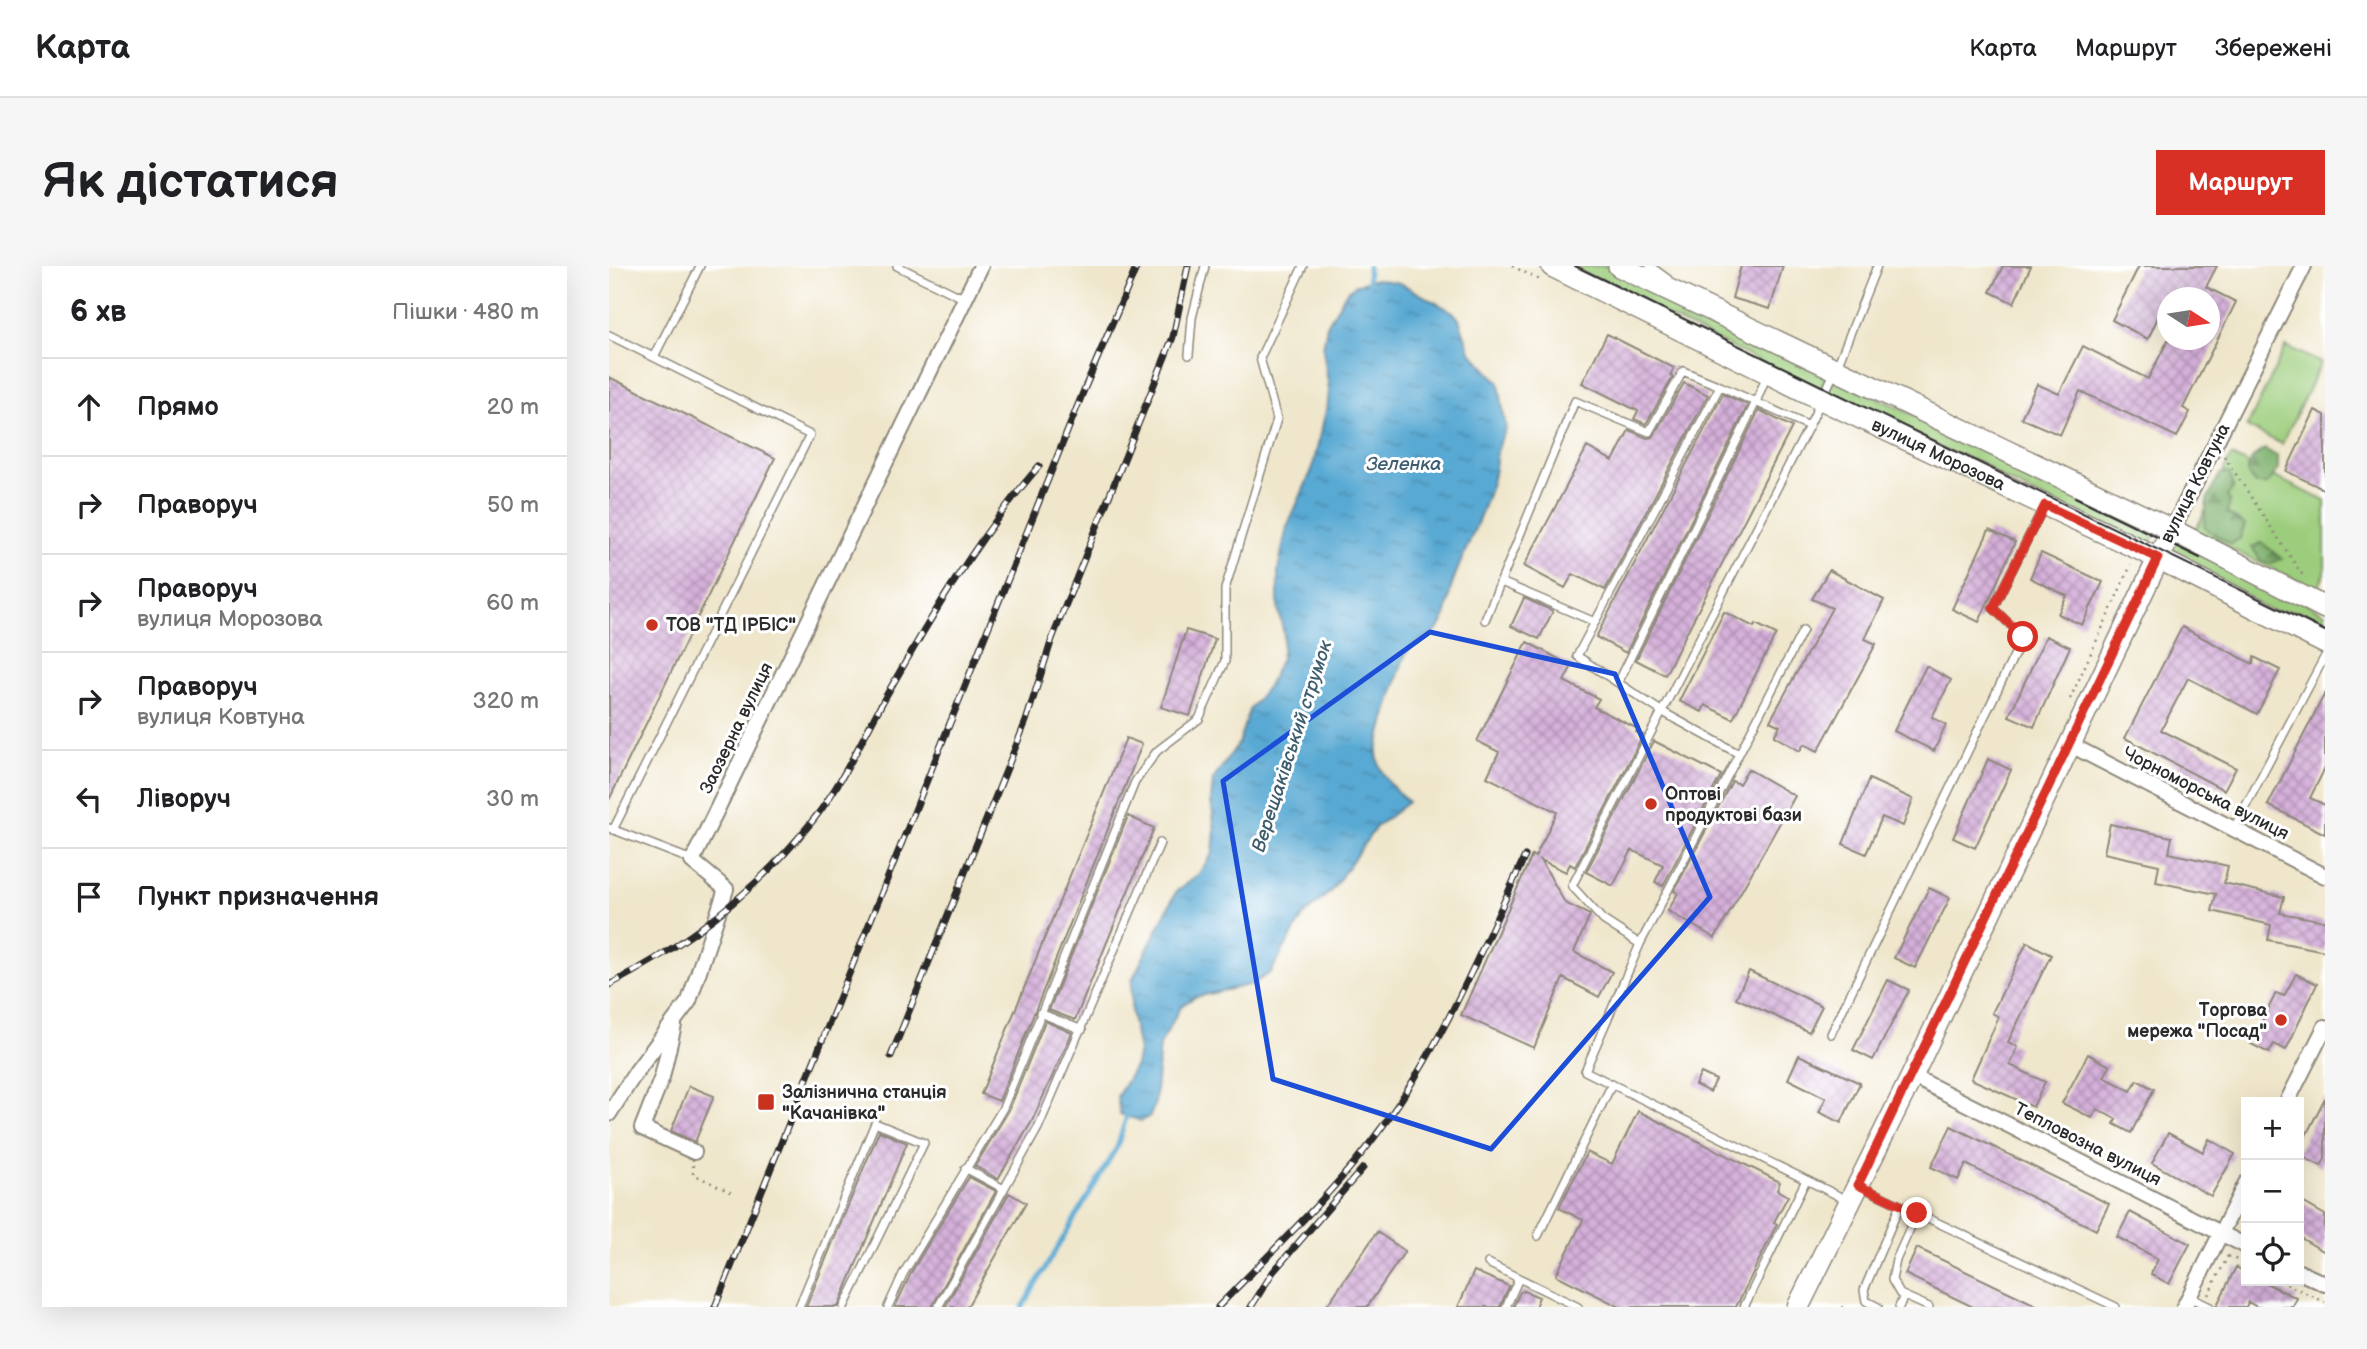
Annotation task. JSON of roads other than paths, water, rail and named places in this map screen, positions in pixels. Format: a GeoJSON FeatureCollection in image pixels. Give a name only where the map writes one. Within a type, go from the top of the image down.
{"type":"FeatureCollection","features":[{"type":"Feature","properties":{"kind":"main road","name":"вулиця Морозова"},"geometry":{"type":"LineString","coordinates":[[1619,266],[2172,530],[2325,608]]}},
{"type":"Feature","properties":{"kind":"main road","name":"вулиця Морозова"},"geometry":{"type":"LineString","coordinates":[[1550,275],[1767,373],[2158,558],[2325,643]]}},
{"type":"Feature","properties":{"kind":"main road","name":"вулиця Ковтуна"},"geometry":{"type":"LineString","coordinates":[[1798,1307],[1912,1076],[2172,530]]}},
{"type":"Feature","properties":{"kind":"street","name":"Заозерна вулиця"},"geometry":{"type":"LineString","coordinates":[[692,861],[981,266]]}},
{"type":"Feature","properties":{"kind":"street","name":"вулиця Ковтуна"},"geometry":{"type":"LineString","coordinates":[[2172,530],[2304,266]]}},
{"type":"Feature","properties":{"kind":"street","name":"Чорноморська вулиця"},"geometry":{"type":"LineString","coordinates":[[2069,744],[2325,876]]}},
{"type":"Feature","properties":{"kind":"street"},"geometry":{"type":"LineString","coordinates":[[609,1114],[689,1002],[726,889],[692,861]]}},
{"type":"Feature","properties":{"kind":"street"},"geometry":{"type":"LineString","coordinates":[[675,1020],[663,1077],[642,1128],[694,1152]]}},
{"type":"Feature","properties":{"kind":"street"},"geometry":{"type":"LineString","coordinates":[[2290,1097],[2325,1027]]}},
{"type":"Feature","properties":{"kind":"street","name":"Тепловозна вулиця"},"geometry":{"type":"LineString","coordinates":[[1912,1076],[2241,1244]]}},
{"type":"Feature","properties":{"kind":"street"},"geometry":{"type":"LineString","coordinates":[[2187,1302],[2241,1193]]}},
{"type":"Feature","properties":{"kind":"street"},"geometry":{"type":"LineString","coordinates":[[2304,1274],[2325,1284]]}},
{"type":"Feature","properties":{"kind":"lane"},"geometry":{"type":"LineString","coordinates":[[655,358],[701,266]]}},
{"type":"Feature","properties":{"kind":"lane"},"geometry":{"type":"LineString","coordinates":[[897,266],[965,299]]}},
{"type":"Feature","properties":{"kind":"lane"},"geometry":{"type":"LineString","coordinates":[[1189,355],[1192,318],[1205,266]]}},
{"type":"Feature","properties":{"kind":"lane"},"geometry":{"type":"LineString","coordinates":[[888,1307],[903,1274],[1003,1108],[1135,782],[1157,751],[1199,719],[1225,662],[1225,589],[1277,419],[1260,358],[1303,266]]}},
{"type":"Feature","properties":{"kind":"lane"},"geometry":{"type":"LineString","coordinates":[[1650,266],[1689,299]]}},
{"type":"Feature","properties":{"kind":"lane"},"geometry":{"type":"LineString","coordinates":[[1640,944],[1603,920],[1572,886],[1809,426],[1836,369],[1877,266]]}},
{"type":"Feature","properties":{"kind":"lane"},"geometry":{"type":"LineString","coordinates":[[609,335],[810,435],[611,829],[692,861]]}},
{"type":"Feature","properties":{"kind":"lane"},"geometry":{"type":"LineString","coordinates":[[1485,620],[1575,401],[1649,432],[1683,371],[1809,426]]}},
{"type":"Feature","properties":{"kind":"lane"},"geometry":{"type":"LineString","coordinates":[[1618,683],[1756,402],[1767,373]]}},
{"type":"Feature","properties":{"kind":"lane"},"geometry":{"type":"LineString","coordinates":[[1720,386],[1577,656],[1661,711],[1739,754]]}},
{"type":"Feature","properties":{"kind":"lane"},"geometry":{"type":"LineString","coordinates":[[1832,1034],[2023,637],[1993,608],[2045,505]]}},
{"type":"Feature","properties":{"kind":"lane"},"geometry":{"type":"LineString","coordinates":[[1501,582],[1595,622]]}},
{"type":"Feature","properties":{"kind":"lane"},"geometry":{"type":"LineString","coordinates":[[1803,630],[1640,944],[1585,1071],[1806,1180],[1900,1205],[2116,1307]]}},
{"type":"Feature","properties":{"kind":"lane"},"geometry":{"type":"LineString","coordinates":[[2234,829],[2325,656]]}},
{"type":"Feature","properties":{"kind":"lane"},"geometry":{"type":"LineString","coordinates":[[938,1307],[1002,1188],[1038,1128],[1160,843]]}},
{"type":"Feature","properties":{"kind":"lane"},"geometry":{"type":"LineString","coordinates":[[1040,1013],[1082,1030]]}},
{"type":"Feature","properties":{"kind":"lane"},"geometry":{"type":"LineString","coordinates":[[1538,1236],[1612,1084]]}},
{"type":"Feature","properties":{"kind":"lane"},"geometry":{"type":"LineString","coordinates":[[799,1307],[876,1123],[924,1143],[844,1307]]}},
{"type":"Feature","properties":{"kind":"lane"},"geometry":{"type":"LineString","coordinates":[[965,1168],[1002,1188]]}},
{"type":"Feature","properties":{"kind":"lane"},"geometry":{"type":"LineString","coordinates":[[1744,1307],[1806,1180]]}},
{"type":"Feature","properties":{"kind":"lane"},"geometry":{"type":"LineString","coordinates":[[1878,1307],[1866,1301],[1864,1290],[1900,1205]]}},
{"type":"Feature","properties":{"kind":"lane"},"geometry":{"type":"LineString","coordinates":[[1917,1213],[1892,1274],[1894,1286],[1904,1296],[1929,1307]]}},
{"type":"Feature","properties":{"kind":"lane"},"geometry":{"type":"LineString","coordinates":[[1488,1264],[1578,1307]]}},
{"type":"Feature","properties":{"kind":"lane"},"geometry":{"type":"LineString","coordinates":[[1506,1307],[1519,1278]]}},
{"type":"Feature","properties":{"kind":"lane"},"geometry":{"type":"LineString","coordinates":[[1899,1307],[1904,1296]]}},
{"type":"Feature","properties":{"kind":"lane"},"geometry":{"type":"LineString","coordinates":[[1560,1307],[1564,1298]]}},
{"type":"Feature","properties":{"kind":"lane"},"geometry":{"type":"LineString","coordinates":[[2187,1302],[2206,1305]]}},
{"type":"Feature","properties":{"kind":"water","name":"Зеленка"},"geometry":{"type":"Polygon","coordinates":[[[1376,279],[1400,283],[1453,312],[1459,319],[1470,351],[1499,383],[1506,430],[1497,451],[1487,498],[1452,584],[1445,617],[1436,631],[1407,652],[1381,735],[1377,754],[1380,768],[1392,787],[1408,802],[1376,827],[1331,891],[1303,916],[1271,972],[1253,984],[1195,997],[1181,1006],[1160,1045],[1155,1103],[1150,1116],[1141,1121],[1120,1114],[1117,1097],[1136,1065],[1139,1051],[1131,1011],[1132,980],[1176,892],[1198,875],[1213,853],[1213,780],[1239,742],[1249,710],[1268,686],[1281,659],[1284,634],[1278,608],[1278,570],[1287,527],[1312,470],[1328,402],[1329,389],[1323,349],[1327,325],[1346,293],[1355,285],[1376,279]]]}},
{"type":"Feature","properties":{"kind":"waterway","name":"Верещаківський струмок"},"geometry":{"type":"LineString","coordinates":[[1368,266],[1368,283]]}},
{"type":"Feature","properties":{"kind":"waterway","name":"Верещаківський струмок"},"geometry":{"type":"LineString","coordinates":[[1022,1307],[1117,1147],[1127,1115]]}},
{"type":"Feature","properties":{"kind":"tram line"},"geometry":{"type":"LineString","coordinates":[[1575,266],[2325,631]]}},
{"type":"Feature","properties":{"kind":"tram line"},"geometry":{"type":"LineString","coordinates":[[2075,497],[2200,558]]}},
{"type":"Feature","properties":{"kind":"railway"},"geometry":{"type":"LineString","coordinates":[[715,1307],[1086,385],[1137,266]]}},
{"type":"Feature","properties":{"kind":"railway"},"geometry":{"type":"LineString","coordinates":[[891,1056],[1026,721],[1052,639],[1173,337],[1188,266]]}},
{"type":"Feature","properties":{"kind":"railway"},"geometry":{"type":"LineString","coordinates":[[609,985],[667,952],[694,933],[746,891],[793,845],[843,775],[903,666],[957,577],[996,520],[1039,466]]}},
{"type":"Feature","properties":{"kind":"railway"},"geometry":{"type":"LineString","coordinates":[[1218,1307],[1344,1174],[1404,1095],[1443,1029],[1525,856]]}},
{"type":"Feature","properties":{"kind":"railway"},"geometry":{"type":"LineString","coordinates":[[1251,1307],[1273,1272],[1363,1168]]}},
{"type":"Feature","properties":{"kind":"place","name":"ТОВ \"ТД ІРБІС\""},"geometry":{"type":"Point","coordinates":[652,625]}},
{"type":"Feature","properties":{"kind":"place","name":"Оптові продуктові бази"},"geometry":{"type":"Point","coordinates":[1651,804]}},
{"type":"Feature","properties":{"kind":"place","name":"Торгова мережа \"Посад\""},"geometry":{"type":"Point","coordinates":[2281,1020]}},
{"type":"Feature","properties":{"kind":"place","name":"Залізнична станція \"Качанівка\""},"geometry":{"type":"Point","coordinates":[766,1102]}}]}
